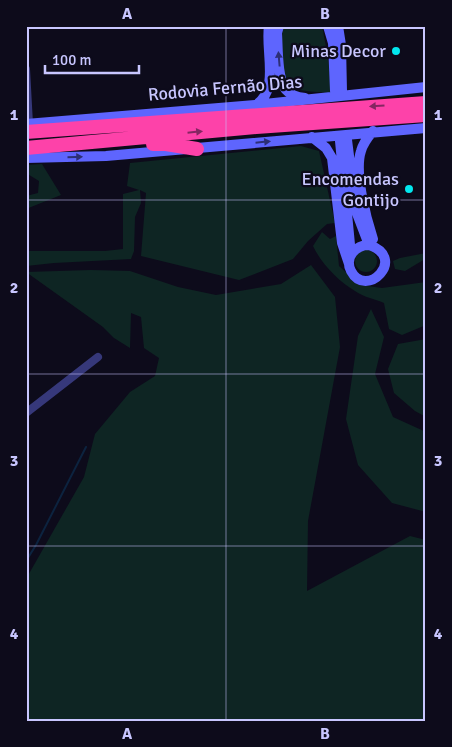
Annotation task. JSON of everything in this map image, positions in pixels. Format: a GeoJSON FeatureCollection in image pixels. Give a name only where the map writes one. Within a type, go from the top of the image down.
{"type":"FeatureCollection","features":[{"type":"Feature","properties":{"kind":"highway","name":"Rodovia Fernão Dias"},"geometry":{"type":"LineString","coordinates":[[27,127],[194,119],[426,103]]}},
{"type":"Feature","properties":{"kind":"highway"},"geometry":{"type":"LineString","coordinates":[[129,114],[194,119]]}},
{"type":"Feature","properties":{"kind":"highway"},"geometry":{"type":"LineString","coordinates":[[26,148],[256,126],[426,115]]}},
{"type":"Feature","properties":{"kind":"highway"},"geometry":{"type":"LineString","coordinates":[[57,146],[166,144],[197,149]]}},
{"type":"Feature","properties":{"kind":"main road"},"geometry":{"type":"LineString","coordinates":[[255,105],[263,100],[267,94],[270,73],[269,26]]}},
{"type":"Feature","properties":{"kind":"main road"},"geometry":{"type":"LineString","coordinates":[[280,26],[277,33],[281,80],[287,91],[296,96],[313,100]]}},
{"type":"Feature","properties":{"kind":"main road"},"geometry":{"type":"LineString","coordinates":[[328,26],[339,91],[341,45],[338,26]]}},
{"type":"Feature","properties":{"kind":"main road","name":"Rodovia Fernão Dias"},"geometry":{"type":"LineString","coordinates":[[27,127],[129,114],[313,100],[426,87]]}},
{"type":"Feature","properties":{"kind":"main road"},"geometry":{"type":"LineString","coordinates":[[26,158],[106,156],[197,149],[373,131],[426,128]]}},
{"type":"Feature","properties":{"kind":"main road"},"geometry":{"type":"LineString","coordinates":[[373,131],[364,143],[360,153],[360,180],[366,220],[373,246]]}},
{"type":"Feature","properties":{"kind":"main road"},"geometry":{"type":"LineString","coordinates":[[312,137],[326,148],[332,158],[342,243],[350,260]]}},
{"type":"Feature","properties":{"kind":"main road"},"geometry":{"type":"LineString","coordinates":[[343,140],[356,211],[373,246],[382,253],[385,262],[382,273],[375,279],[365,281],[359,279],[351,271],[343,140]]}},
{"type":"Feature","properties":{"kind":"main road"},"geometry":{"type":"LineString","coordinates":[[350,260],[358,247],[373,246]]}},
{"type":"Feature","properties":{"kind":"street"},"geometry":{"type":"LineString","coordinates":[[26,69],[27,127]]}},
{"type":"Feature","properties":{"kind":"street"},"geometry":{"type":"LineString","coordinates":[[26,413],[98,357]]}},
{"type":"Feature","properties":{"kind":"street"},"geometry":{"type":"LineString","coordinates":[[26,402],[34,408]]}},
{"type":"Feature","properties":{"kind":"green space"},"geometry":{"type":"Polygon","coordinates":[[[283,26],[322,26],[328,57],[331,93],[300,90],[288,83],[283,58],[283,26]]]}},
{"type":"Feature","properties":{"kind":"green space"},"geometry":{"type":"Polygon","coordinates":[[[301,146],[319,151],[335,223],[327,224],[308,241],[293,259],[239,280],[141,256],[146,193],[140,190],[141,203],[135,217],[134,251],[131,259],[26,266],[26,252],[29,251],[105,251],[123,249],[123,194],[139,190],[127,186],[130,163],[301,146]]]}},
{"type":"Feature","properties":{"kind":"green space"},"geometry":{"type":"Polygon","coordinates":[[[42,164],[61,195],[26,209],[26,196],[38,193],[39,181],[26,173],[26,165],[42,164]]]}},
{"type":"Feature","properties":{"kind":"green space"},"geometry":{"type":"Polygon","coordinates":[[[322,232],[330,239],[336,236],[339,266],[360,285],[382,288],[426,282],[426,325],[402,335],[389,329],[384,303],[362,295],[349,287],[325,265],[313,246],[322,232]]]}},
{"type":"Feature","properties":{"kind":"green space"},"geometry":{"type":"Polygon","coordinates":[[[366,250],[374,253],[377,261],[374,269],[366,272],[358,269],[355,261],[358,253],[366,250]]]}},
{"type":"Feature","properties":{"kind":"green space"},"geometry":{"type":"Polygon","coordinates":[[[426,253],[425,259],[405,271],[395,269],[393,261],[426,253]]]}},
{"type":"Feature","properties":{"kind":"green space"},"geometry":{"type":"Polygon","coordinates":[[[311,265],[335,297],[340,347],[308,521],[307,591],[410,536],[426,540],[426,721],[26,721],[26,579],[84,477],[95,434],[130,392],[155,376],[159,358],[144,348],[141,317],[131,313],[130,348],[26,272],[130,271],[178,287],[216,295],[281,284],[311,265]]]}},
{"type":"Feature","properties":{"kind":"green space"},"geometry":{"type":"Polygon","coordinates":[[[371,309],[384,337],[375,374],[393,417],[426,432],[426,512],[392,503],[358,465],[346,419],[358,336],[371,309]]]}},
{"type":"Feature","properties":{"kind":"green space"},"geometry":{"type":"Polygon","coordinates":[[[426,339],[426,417],[415,411],[394,393],[388,369],[398,344],[426,339]]]}},
{"type":"Feature","properties":{"kind":"waterway"},"geometry":{"type":"LineString","coordinates":[[26,561],[86,447]]}},
{"type":"Feature","properties":{"kind":"place","name":"Minas Decor"},"geometry":{"type":"Point","coordinates":[396,51]}},
{"type":"Feature","properties":{"kind":"place","name":"Encomendas Gontijo"},"geometry":{"type":"Point","coordinates":[409,189]}}]}
